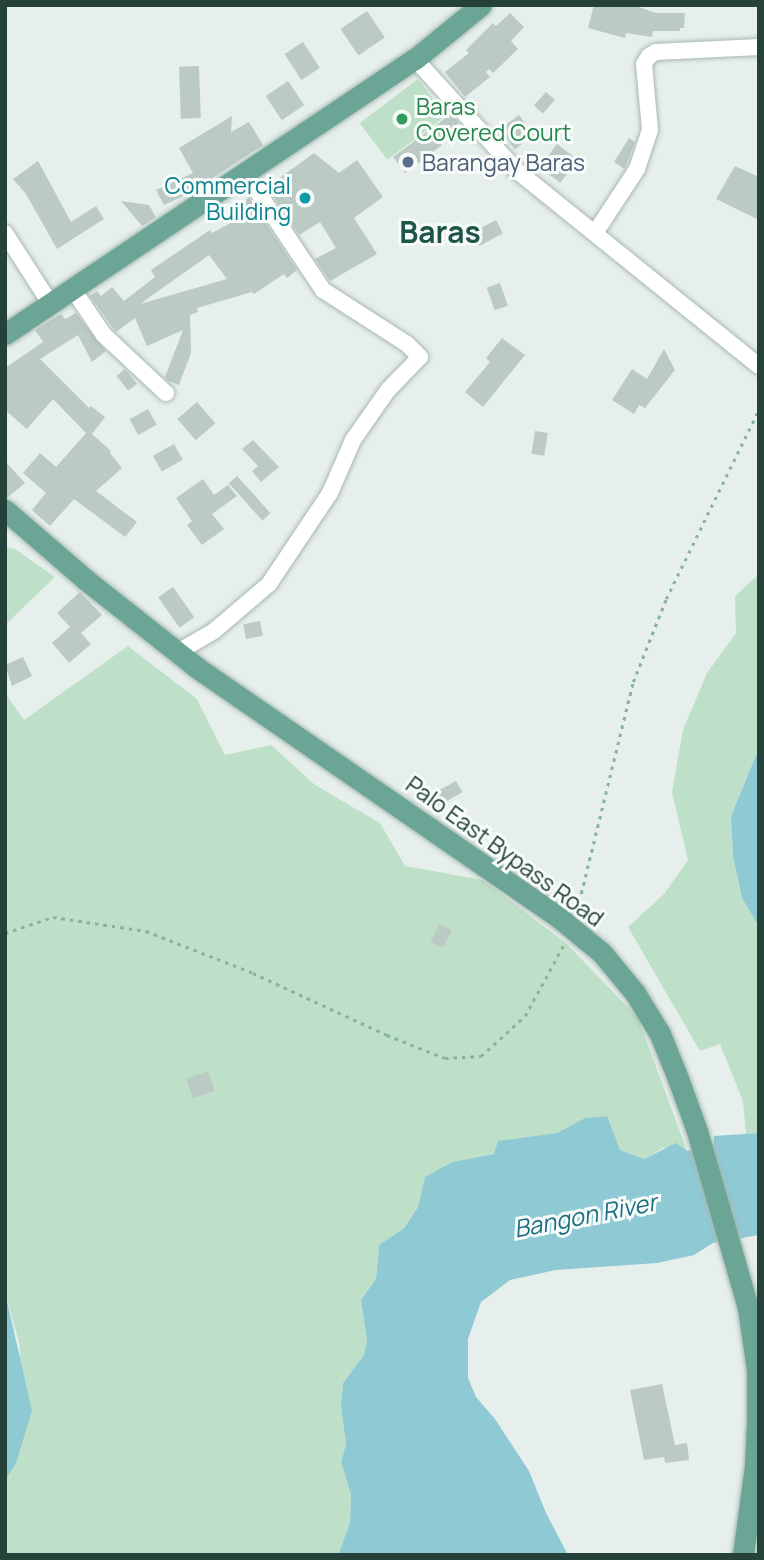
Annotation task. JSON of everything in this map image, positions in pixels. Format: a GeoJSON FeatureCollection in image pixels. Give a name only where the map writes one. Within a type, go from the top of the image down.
{"type":"FeatureCollection","features":[{"type":"Feature","properties":{"kind":"main road"},"geometry":{"type":"LineString","coordinates":[[5,334],[415,59],[481,5]]}},
{"type":"Feature","properties":{"kind":"main road","name":"Palo East Bypass Road"},"geometry":{"type":"LineString","coordinates":[[5,510],[178,652],[572,929],[602,953],[635,993],[660,1034],[697,1131],[748,1308],[757,1370],[755,1466],[743,1555]]}},
{"type":"Feature","properties":{"kind":"street"},"geometry":{"type":"LineString","coordinates":[[595,233],[637,169],[650,130],[644,64],[649,56],[656,52],[759,47]]}},
{"type":"Feature","properties":{"kind":"street"},"geometry":{"type":"LineString","coordinates":[[415,59],[516,170],[759,366]]}},
{"type":"Feature","properties":{"kind":"street"},"geometry":{"type":"LineString","coordinates":[[178,652],[215,631],[269,584],[330,493],[353,440],[388,390],[419,357],[407,344],[323,290],[245,173]]}},
{"type":"Feature","properties":{"kind":"street"},"geometry":{"type":"LineString","coordinates":[[5,233],[50,303]]}},
{"type":"Feature","properties":{"kind":"street"},"geometry":{"type":"LineString","coordinates":[[72,288],[104,335],[166,393]]}},
{"type":"Feature","properties":{"kind":"path"},"geometry":{"type":"LineString","coordinates":[[5,933],[52,917],[146,931],[253,973],[387,1035],[445,1058],[481,1056],[525,1016],[572,929],[633,682],[666,599],[759,409]]}},
{"type":"Feature","properties":{"kind":"green space"},"geometry":{"type":"Polygon","coordinates":[[[418,79],[446,116],[387,160],[360,123],[418,79]]]}},
{"type":"Feature","properties":{"kind":"green space"},"geometry":{"type":"Polygon","coordinates":[[[5,547],[15,549],[55,577],[5,625],[5,547]]]}},
{"type":"Feature","properties":{"kind":"green space"},"geometry":{"type":"Polygon","coordinates":[[[759,574],[759,748],[731,816],[733,857],[742,898],[759,927],[759,1133],[746,1134],[743,1101],[720,1044],[700,1051],[628,927],[664,894],[688,860],[672,792],[683,730],[707,673],[736,633],[735,596],[759,574]]]}},
{"type":"Feature","properties":{"kind":"green space"},"geometry":{"type":"Polygon","coordinates":[[[128,646],[197,699],[225,755],[271,745],[315,785],[380,823],[405,866],[483,880],[567,944],[638,1018],[687,1151],[663,1148],[644,1159],[620,1150],[606,1116],[585,1118],[557,1133],[537,1137],[494,1154],[452,1162],[425,1177],[418,1207],[404,1228],[379,1245],[376,1279],[361,1300],[367,1341],[364,1355],[343,1383],[341,1406],[346,1444],[341,1462],[351,1495],[350,1523],[338,1555],[5,1555],[5,1481],[16,1463],[20,1346],[5,1292],[5,693],[24,720],[128,646]]]}},
{"type":"Feature","properties":{"kind":"water"},"geometry":{"type":"Polygon","coordinates":[[[759,748],[759,927],[742,898],[733,857],[731,816],[759,748]]]}},
{"type":"Feature","properties":{"kind":"water","name":"Bangon River"},"geometry":{"type":"Polygon","coordinates":[[[607,1116],[620,1150],[644,1159],[676,1143],[687,1151],[714,1143],[714,1136],[759,1133],[759,1235],[713,1243],[694,1255],[657,1263],[556,1270],[510,1280],[481,1302],[468,1339],[468,1378],[476,1397],[495,1419],[529,1471],[546,1513],[568,1555],[338,1555],[350,1523],[351,1495],[341,1462],[346,1444],[341,1406],[343,1383],[364,1355],[367,1341],[361,1300],[376,1279],[379,1245],[404,1228],[418,1207],[425,1177],[452,1162],[494,1154],[498,1141],[557,1133],[585,1118],[607,1116]]]}},
{"type":"Feature","properties":{"kind":"water"},"geometry":{"type":"Polygon","coordinates":[[[5,1292],[32,1411],[16,1463],[5,1481],[5,1292]]]}},
{"type":"Feature","properties":{"kind":"building"},"geometry":{"type":"Polygon","coordinates":[[[594,5],[633,5],[656,13],[685,13],[684,28],[680,28],[680,31],[653,31],[652,37],[626,33],[625,38],[588,28],[594,5]]]}},
{"type":"Feature","properties":{"kind":"building"},"geometry":{"type":"Polygon","coordinates":[[[367,11],[385,38],[358,55],[340,29],[367,11]]]}},
{"type":"Feature","properties":{"kind":"building"},"geometry":{"type":"Polygon","coordinates":[[[510,13],[524,27],[511,41],[518,49],[493,73],[489,69],[486,72],[490,77],[465,97],[445,72],[469,53],[466,50],[493,23],[496,26],[510,13]]]}},
{"type":"Feature","properties":{"kind":"building"},"geometry":{"type":"Polygon","coordinates":[[[303,42],[320,68],[301,80],[285,54],[303,42]]]}},
{"type":"Feature","properties":{"kind":"building"},"geometry":{"type":"Polygon","coordinates":[[[199,66],[201,118],[181,119],[179,67],[199,66]]]}},
{"type":"Feature","properties":{"kind":"building"},"geometry":{"type":"Polygon","coordinates":[[[288,81],[304,105],[282,120],[266,96],[288,81]]]}},
{"type":"Feature","properties":{"kind":"building"},"geometry":{"type":"Polygon","coordinates":[[[546,92],[555,100],[543,113],[534,105],[546,92]]]}},
{"type":"Feature","properties":{"kind":"building"},"geometry":{"type":"Polygon","coordinates":[[[451,114],[459,123],[437,139],[442,145],[405,173],[393,157],[451,114]]]}},
{"type":"Feature","properties":{"kind":"building"},"geometry":{"type":"Polygon","coordinates":[[[519,115],[534,135],[515,149],[500,129],[519,115]]]}},
{"type":"Feature","properties":{"kind":"building"},"geometry":{"type":"Polygon","coordinates":[[[232,116],[231,132],[249,122],[263,145],[188,194],[164,205],[156,190],[193,173],[179,148],[232,116]]]}},
{"type":"Feature","properties":{"kind":"building"},"geometry":{"type":"Polygon","coordinates":[[[629,138],[635,142],[625,169],[614,162],[629,138]]]}},
{"type":"Feature","properties":{"kind":"building"},"geometry":{"type":"Polygon","coordinates":[[[557,144],[578,160],[560,183],[540,167],[557,144]]]}},
{"type":"Feature","properties":{"kind":"building"},"geometry":{"type":"Polygon","coordinates":[[[314,153],[339,173],[357,160],[383,197],[354,218],[377,254],[330,281],[315,259],[336,248],[320,222],[299,235],[267,187],[314,153]]]}},
{"type":"Feature","properties":{"kind":"building"},"geometry":{"type":"Polygon","coordinates":[[[38,161],[71,222],[96,206],[104,219],[57,249],[26,194],[13,179],[38,161]]]}},
{"type":"Feature","properties":{"kind":"building"},"geometry":{"type":"Polygon","coordinates":[[[735,166],[759,177],[759,220],[716,199],[735,166]]]}},
{"type":"Feature","properties":{"kind":"building"},"geometry":{"type":"Polygon","coordinates":[[[249,198],[297,270],[287,278],[284,274],[254,294],[252,292],[197,308],[198,312],[190,315],[191,353],[179,385],[168,381],[165,377],[183,330],[147,346],[135,318],[116,332],[90,296],[97,291],[101,296],[112,287],[124,301],[155,277],[151,270],[210,230],[212,233],[246,215],[239,204],[249,198]],[[209,255],[140,304],[227,279],[209,255]]]}},
{"type":"Feature","properties":{"kind":"building"},"geometry":{"type":"Polygon","coordinates":[[[121,201],[149,205],[156,217],[142,226],[121,201]]]}},
{"type":"Feature","properties":{"kind":"building"},"geometry":{"type":"Polygon","coordinates":[[[496,220],[503,233],[479,246],[472,233],[496,220]]]}},
{"type":"Feature","properties":{"kind":"building"},"geometry":{"type":"Polygon","coordinates":[[[500,283],[508,306],[495,310],[487,288],[500,283]]]}},
{"type":"Feature","properties":{"kind":"building"},"geometry":{"type":"Polygon","coordinates":[[[76,313],[106,351],[92,362],[78,335],[40,359],[89,408],[91,406],[105,417],[92,434],[111,451],[122,468],[96,491],[137,522],[125,537],[74,499],[50,526],[32,510],[46,493],[23,473],[40,453],[56,467],[86,433],[53,399],[27,429],[5,410],[5,368],[43,342],[35,330],[61,314],[65,319],[76,313]]]}},
{"type":"Feature","properties":{"kind":"building"},"geometry":{"type":"Polygon","coordinates":[[[502,338],[525,355],[483,407],[465,392],[490,362],[486,358],[502,338]]]}},
{"type":"Feature","properties":{"kind":"building"},"geometry":{"type":"Polygon","coordinates":[[[664,349],[675,370],[645,408],[639,405],[634,414],[612,400],[632,369],[647,379],[664,349]]]}},
{"type":"Feature","properties":{"kind":"building"},"geometry":{"type":"Polygon","coordinates":[[[125,369],[137,384],[128,391],[116,376],[125,369]]]}},
{"type":"Feature","properties":{"kind":"building"},"geometry":{"type":"Polygon","coordinates":[[[197,402],[215,423],[196,440],[177,419],[197,402]]]}},
{"type":"Feature","properties":{"kind":"building"},"geometry":{"type":"Polygon","coordinates":[[[148,409],[157,425],[138,435],[130,419],[148,409]]]}},
{"type":"Feature","properties":{"kind":"building"},"geometry":{"type":"Polygon","coordinates":[[[535,431],[548,433],[544,456],[531,454],[535,431]]]}},
{"type":"Feature","properties":{"kind":"building"},"geometry":{"type":"Polygon","coordinates":[[[253,440],[279,467],[261,482],[252,471],[258,466],[242,449],[253,440]]]}},
{"type":"Feature","properties":{"kind":"building"},"geometry":{"type":"Polygon","coordinates":[[[174,444],[183,460],[162,471],[153,456],[174,444]]]}},
{"type":"Feature","properties":{"kind":"building"},"geometry":{"type":"Polygon","coordinates":[[[5,461],[25,483],[8,497],[5,497],[5,461]]]}},
{"type":"Feature","properties":{"kind":"building"},"geometry":{"type":"Polygon","coordinates":[[[237,476],[270,513],[262,521],[229,483],[237,476]]]}},
{"type":"Feature","properties":{"kind":"building"},"geometry":{"type":"Polygon","coordinates":[[[203,479],[214,495],[228,485],[237,496],[212,514],[224,529],[202,545],[187,525],[192,521],[176,498],[203,479]]]}},
{"type":"Feature","properties":{"kind":"building"},"geometry":{"type":"Polygon","coordinates":[[[173,587],[194,617],[179,628],[158,597],[173,587]]]}},
{"type":"Feature","properties":{"kind":"building"},"geometry":{"type":"Polygon","coordinates":[[[80,592],[102,615],[81,633],[91,644],[69,663],[52,643],[70,627],[57,613],[80,592]]]}},
{"type":"Feature","properties":{"kind":"building"},"geometry":{"type":"Polygon","coordinates":[[[260,621],[263,636],[246,639],[243,624],[260,621]]]}},
{"type":"Feature","properties":{"kind":"building"},"geometry":{"type":"Polygon","coordinates":[[[23,657],[32,676],[12,686],[5,665],[23,657]]]}},
{"type":"Feature","properties":{"kind":"building"},"geometry":{"type":"Polygon","coordinates":[[[456,781],[462,792],[437,806],[431,795],[456,781]]]}},
{"type":"Feature","properties":{"kind":"building"},"geometry":{"type":"Polygon","coordinates":[[[439,924],[452,930],[443,948],[431,942],[439,924]]]}},
{"type":"Feature","properties":{"kind":"building"},"geometry":{"type":"Polygon","coordinates":[[[208,1071],[215,1091],[193,1098],[186,1078],[208,1071]]]}},
{"type":"Feature","properties":{"kind":"building"},"geometry":{"type":"Polygon","coordinates":[[[662,1384],[675,1445],[687,1443],[689,1460],[665,1463],[664,1457],[644,1460],[630,1390],[662,1384]]]}},
{"type":"Feature","properties":{"kind":"place","name":"Baras Covered Court"},"geometry":{"type":"Point","coordinates":[402,119]}},
{"type":"Feature","properties":{"kind":"place","name":"Barangay Baras"},"geometry":{"type":"Point","coordinates":[408,162]}},
{"type":"Feature","properties":{"kind":"place","name":"Commercial Building"},"geometry":{"type":"Point","coordinates":[305,198]}},
{"type":"Feature","properties":{"kind":"district","name":"Baras"},"geometry":{"type":"Point","coordinates":[440,232]}}]}
